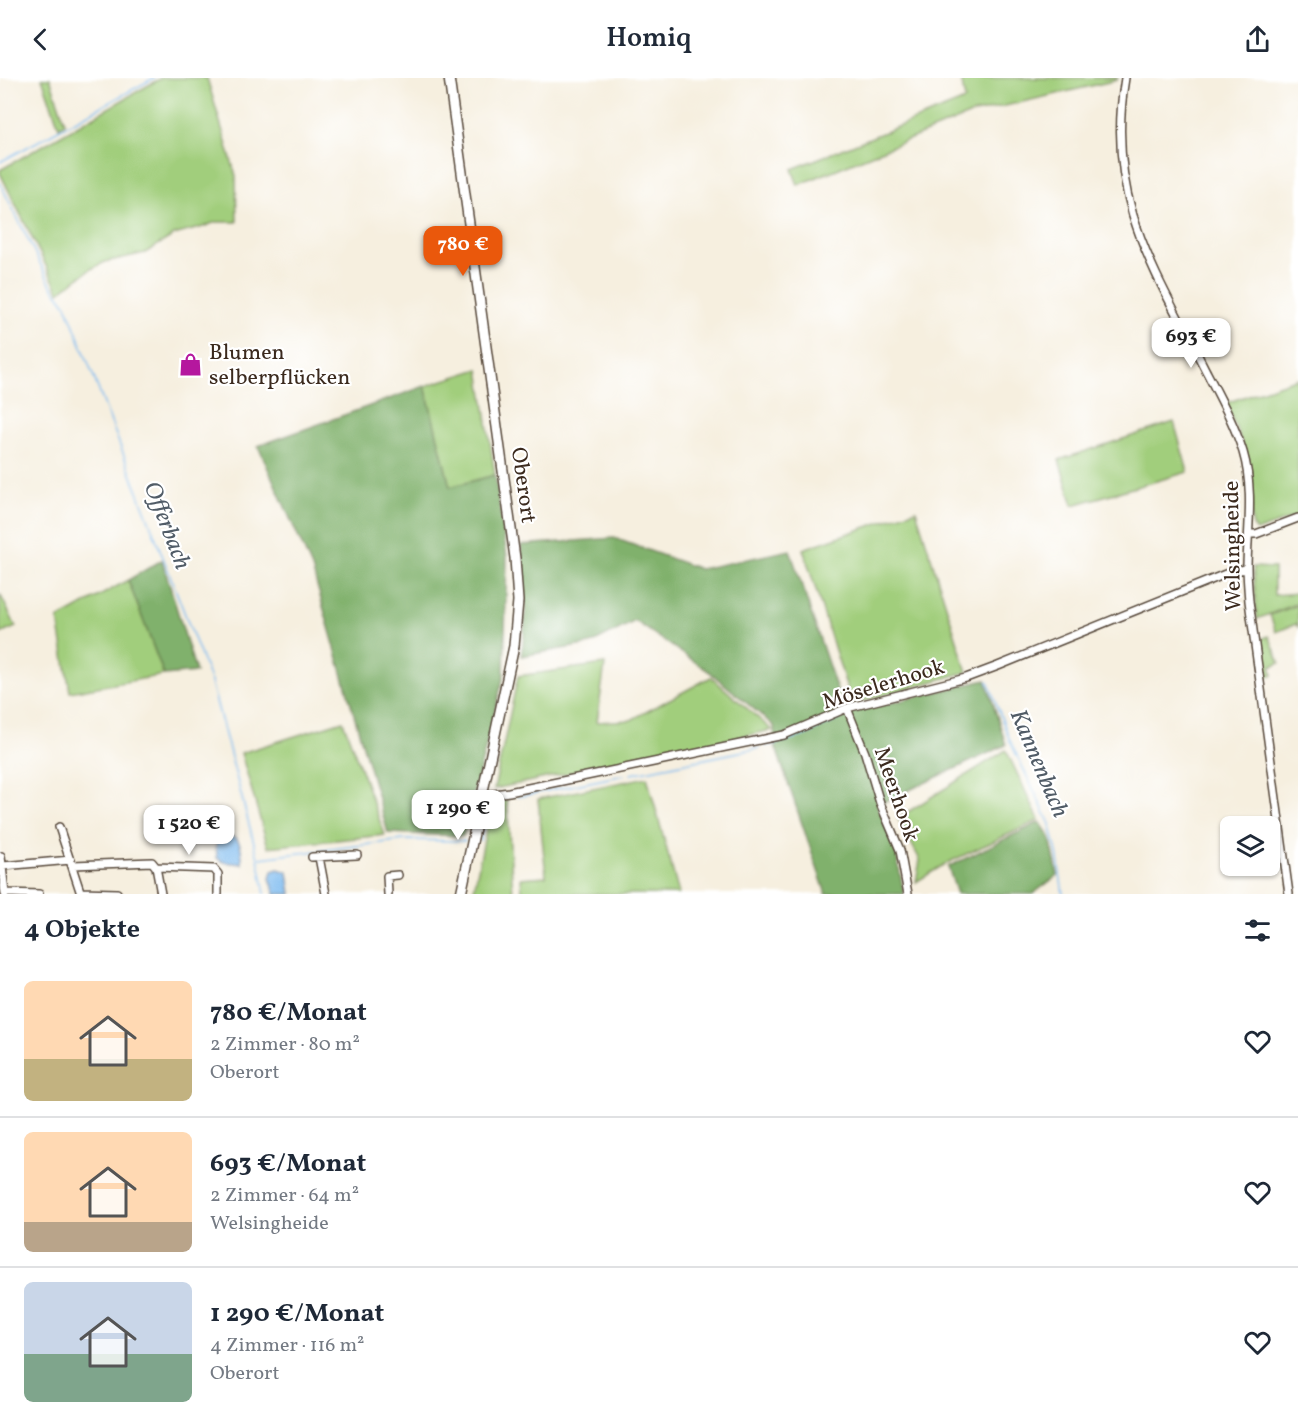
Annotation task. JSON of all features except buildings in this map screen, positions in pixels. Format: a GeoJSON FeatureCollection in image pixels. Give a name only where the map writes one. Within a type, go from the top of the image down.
{"type":"FeatureCollection","features":[{"type":"Feature","properties":{"kind":"main road","name":"Oberort"},"geometry":{"type":"LineString","coordinates":[[449,78],[518,601],[514,646],[461,894]]}},
{"type":"Feature","properties":{"kind":"street","name":"Welsingheide"},"geometry":{"type":"LineString","coordinates":[[1125,78],[1120,113],[1119,144],[1127,200],[1145,252],[1225,409],[1243,451],[1249,480],[1247,569],[1251,622],[1289,894]]}},
{"type":"Feature","properties":{"kind":"street"},"geometry":{"type":"LineString","coordinates":[[1249,534],[1256,534],[1298,518]]}},
{"type":"Feature","properties":{"kind":"street","name":"Möselerhook"},"geometry":{"type":"LineString","coordinates":[[482,794],[509,792],[784,735],[847,708],[966,678],[1233,571],[1247,569]]}},
{"type":"Feature","properties":{"kind":"street","name":"Meerhook"},"geometry":{"type":"LineString","coordinates":[[847,708],[865,753],[880,803],[900,850],[908,894]]}},
{"type":"Feature","properties":{"kind":"street"},"geometry":{"type":"LineString","coordinates":[[59,827],[81,893],[117,892]]}},
{"type":"Feature","properties":{"kind":"street"},"geometry":{"type":"LineString","coordinates":[[326,894],[315,857],[357,855]]}},
{"type":"Feature","properties":{"kind":"street"},"geometry":{"type":"LineString","coordinates":[[2,856],[5,894],[39,894]]}},
{"type":"Feature","properties":{"kind":"street"},"geometry":{"type":"LineString","coordinates":[[3,866],[152,862],[156,867],[161,894]]}},
{"type":"Feature","properties":{"kind":"street"},"geometry":{"type":"LineString","coordinates":[[156,867],[216,870],[218,894]]}},
{"type":"Feature","properties":{"kind":"street"},"geometry":{"type":"LineString","coordinates":[[388,894],[387,876],[398,875]]}},
{"type":"Feature","properties":{"kind":"green space"},"geometry":{"type":"Polygon","coordinates":[[[42,78],[50,78],[65,123],[59,127],[42,78]]]}},
{"type":"Feature","properties":{"kind":"green space"},"geometry":{"type":"Polygon","coordinates":[[[161,78],[207,78],[236,176],[237,222],[216,222],[174,235],[145,253],[105,262],[59,292],[0,170],[161,78]]]}},
{"type":"Feature","properties":{"kind":"green space"},"geometry":{"type":"Polygon","coordinates":[[[961,78],[1118,78],[971,114],[798,185],[792,169],[965,100],[961,78]]]}},
{"type":"Feature","properties":{"kind":"green space"},"geometry":{"type":"Polygon","coordinates":[[[479,369],[495,475],[450,487],[425,386],[479,369]]]}},
{"type":"Feature","properties":{"kind":"green space"},"geometry":{"type":"Polygon","coordinates":[[[1298,378],[1298,516],[1256,531],[1252,522],[1252,485],[1249,465],[1226,403],[1298,378]]]}},
{"type":"Feature","properties":{"kind":"green space"},"geometry":{"type":"Polygon","coordinates":[[[425,386],[450,487],[495,475],[507,557],[504,675],[463,836],[388,833],[312,568],[258,446],[425,386]]]}},
{"type":"Feature","properties":{"kind":"green space"},"geometry":{"type":"Polygon","coordinates":[[[1174,422],[1188,472],[1073,505],[1059,460],[1174,422]]]}},
{"type":"Feature","properties":{"kind":"green space"},"geometry":{"type":"Polygon","coordinates":[[[916,510],[967,672],[852,704],[803,549],[916,510]]]}},
{"type":"Feature","properties":{"kind":"green space"},"geometry":{"type":"Polygon","coordinates":[[[614,538],[700,569],[790,550],[845,714],[986,680],[1006,745],[877,805],[896,852],[904,894],[826,894],[775,745],[774,726],[711,673],[635,621],[591,644],[521,656],[525,588],[521,545],[614,538]]]}},
{"type":"Feature","properties":{"kind":"green space"},"geometry":{"type":"Polygon","coordinates":[[[162,560],[196,672],[164,675],[128,580],[162,560]]]}},
{"type":"Feature","properties":{"kind":"green space"},"geometry":{"type":"Polygon","coordinates":[[[1253,567],[1274,568],[1274,595],[1298,593],[1298,603],[1257,619],[1253,567]]]}},
{"type":"Feature","properties":{"kind":"green space"},"geometry":{"type":"Polygon","coordinates":[[[128,580],[164,675],[70,692],[58,619],[128,580]]]}},
{"type":"Feature","properties":{"kind":"green space"},"geometry":{"type":"Polygon","coordinates":[[[0,594],[16,627],[0,634],[0,594]]]}},
{"type":"Feature","properties":{"kind":"green space"},"geometry":{"type":"Polygon","coordinates":[[[1298,605],[1298,627],[1296,624],[1276,632],[1270,615],[1298,605]]]}},
{"type":"Feature","properties":{"kind":"green space"},"geometry":{"type":"Polygon","coordinates":[[[1269,636],[1280,663],[1270,667],[1273,675],[1266,678],[1261,639],[1269,636]]]}},
{"type":"Feature","properties":{"kind":"green space"},"geometry":{"type":"Polygon","coordinates":[[[605,664],[597,722],[631,720],[711,677],[772,730],[494,789],[518,676],[605,664]]]}},
{"type":"Feature","properties":{"kind":"green space"},"geometry":{"type":"Polygon","coordinates":[[[343,721],[385,835],[268,847],[241,753],[343,721]]]}},
{"type":"Feature","properties":{"kind":"green space"},"geometry":{"type":"Polygon","coordinates":[[[1006,750],[1039,820],[945,864],[916,882],[920,860],[898,818],[1006,750]]]}},
{"type":"Feature","properties":{"kind":"green space"},"geometry":{"type":"Polygon","coordinates":[[[647,777],[679,894],[522,894],[521,878],[546,876],[538,799],[647,777]]]}},
{"type":"Feature","properties":{"kind":"green space"},"geometry":{"type":"Polygon","coordinates":[[[507,799],[513,894],[473,894],[491,805],[507,799]]]}},
{"type":"Feature","properties":{"kind":"green space"},"geometry":{"type":"Polygon","coordinates":[[[1040,822],[1050,837],[1058,875],[1033,894],[957,894],[948,867],[1040,822]]]}},
{"type":"Feature","properties":{"kind":"water"},"geometry":{"type":"Polygon","coordinates":[[[222,836],[234,837],[240,843],[242,864],[224,862],[217,858],[216,844],[222,836]]]}},
{"type":"Feature","properties":{"kind":"water"},"geometry":{"type":"Polygon","coordinates":[[[278,869],[288,872],[291,894],[275,894],[270,878],[272,871],[278,869]]]}},
{"type":"Feature","properties":{"kind":"waterway","name":"Offerbach"},"geometry":{"type":"LineString","coordinates":[[0,162],[154,78]]}},
{"type":"Feature","properties":{"kind":"waterway","name":"Offerbach"},"geometry":{"type":"LineString","coordinates":[[0,183],[51,285],[66,305],[211,682],[258,858],[265,894]]}},
{"type":"Feature","properties":{"kind":"waterway","name":"Kannenbach"},"geometry":{"type":"LineString","coordinates":[[988,681],[1010,741],[1050,824],[1063,894]]}},
{"type":"Feature","properties":{"kind":"waterway"},"geometry":{"type":"LineString","coordinates":[[766,746],[803,736],[841,718]]}},
{"type":"Feature","properties":{"kind":"waterway"},"geometry":{"type":"LineString","coordinates":[[631,774],[759,748]]}},
{"type":"Feature","properties":{"kind":"waterway"},"geometry":{"type":"LineString","coordinates":[[517,797],[624,775]]}},
{"type":"Feature","properties":{"kind":"waterway"},"geometry":{"type":"LineString","coordinates":[[480,840],[488,803]]}},
{"type":"Feature","properties":{"kind":"waterway"},"geometry":{"type":"LineString","coordinates":[[260,858],[404,840],[465,841]]}},
{"type":"Feature","properties":{"kind":"place","name":"Blumen selberpflücken"},"geometry":{"type":"Point","coordinates":[191,364]}}]}
